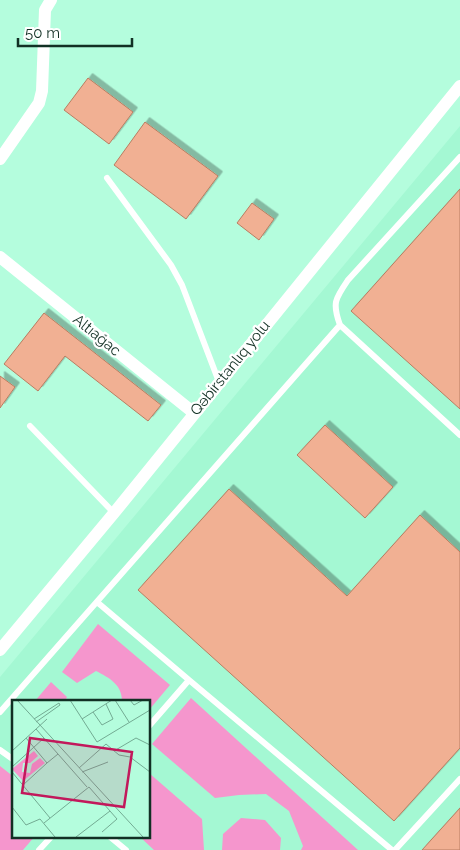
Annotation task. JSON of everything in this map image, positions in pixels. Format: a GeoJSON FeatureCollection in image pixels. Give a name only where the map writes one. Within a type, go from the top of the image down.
{"type":"FeatureCollection","features":[{"type":"Feature","properties":{"kind":"street"},"geometry":{"type":"LineString","coordinates":[[0,159],[5,143],[39,103],[42,90],[45,10],[51,0]]}},
{"type":"Feature","properties":{"kind":"street","name":"Qəbirstanlıq yolu"},"geometry":{"type":"LineString","coordinates":[[0,650],[114,513],[460,86]]}},
{"type":"Feature","properties":{"kind":"street","name":"Altıağac"},"geometry":{"type":"LineString","coordinates":[[0,257],[194,413]]}},
{"type":"Feature","properties":{"kind":"lane"},"geometry":{"type":"LineString","coordinates":[[460,157],[348,280],[338,296],[335,310],[340,325],[460,434]]}},
{"type":"Feature","properties":{"kind":"lane"},"geometry":{"type":"LineString","coordinates":[[108,178],[171,265],[182,286],[219,382]]}},
{"type":"Feature","properties":{"kind":"lane"},"geometry":{"type":"LineString","coordinates":[[0,712],[340,325]]}},
{"type":"Feature","properties":{"kind":"lane"},"geometry":{"type":"LineString","coordinates":[[30,426],[114,513]]}},
{"type":"Feature","properties":{"kind":"lane"},"geometry":{"type":"LineString","coordinates":[[97,602],[394,850],[460,779]]}},
{"type":"Feature","properties":{"kind":"lane"},"geometry":{"type":"LineString","coordinates":[[150,725],[189,680]]}},
{"type":"Feature","properties":{"kind":"lane"},"geometry":{"type":"LineString","coordinates":[[0,750],[12,759]]}},
{"type":"Feature","properties":{"kind":"lane"},"geometry":{"type":"LineString","coordinates":[[40,850],[50,838]]}},
{"type":"Feature","properties":{"kind":"lane"},"geometry":{"type":"LineString","coordinates":[[111,838],[126,850]]}},
{"type":"Feature","properties":{"kind":"shaded area"},"geometry":{"type":"Polygon","coordinates":[[[460,126],[460,850],[0,850],[0,677],[460,126]]]}},
{"type":"Feature","properties":{"kind":"shaded area"},"geometry":{"type":"Polygon","coordinates":[[[98,624],[170,685],[150,709],[150,700],[122,700],[117,686],[110,679],[96,671],[77,683],[62,672],[98,624]]]}},
{"type":"Feature","properties":{"kind":"shaded area"},"geometry":{"type":"Polygon","coordinates":[[[51,682],[67,697],[66,700],[36,700],[51,682]]]}},
{"type":"Feature","properties":{"kind":"shaded area"},"geometry":{"type":"Polygon","coordinates":[[[191,698],[358,850],[301,850],[303,846],[289,811],[266,794],[215,798],[152,744],[191,698]]]}},
{"type":"Feature","properties":{"kind":"shaded area"},"geometry":{"type":"Polygon","coordinates":[[[0,766],[12,775],[12,838],[33,838],[23,850],[0,850],[0,766]]]}},
{"type":"Feature","properties":{"kind":"shaded area"},"geometry":{"type":"Polygon","coordinates":[[[150,774],[202,819],[204,850],[154,850],[141,838],[150,838],[150,774]]]}},
{"type":"Feature","properties":{"kind":"shaded area"},"geometry":{"type":"Polygon","coordinates":[[[241,818],[265,820],[281,838],[280,850],[222,850],[223,834],[241,818]]]}},
{"type":"Feature","properties":{"kind":"building"},"geometry":{"type":"Polygon","coordinates":[[[88,78],[133,112],[109,144],[64,110],[88,78]]]}},
{"type":"Feature","properties":{"kind":"building"},"geometry":{"type":"Polygon","coordinates":[[[145,122],[218,176],[186,219],[114,165],[145,122]]]}},
{"type":"Feature","properties":{"kind":"building"},"geometry":{"type":"Polygon","coordinates":[[[460,189],[460,409],[351,311],[460,189]]]}},
{"type":"Feature","properties":{"kind":"building"},"geometry":{"type":"Polygon","coordinates":[[[252,203],[274,219],[259,240],[237,223],[252,203]]]}},
{"type":"Feature","properties":{"kind":"building"},"geometry":{"type":"Polygon","coordinates":[[[44,313],[161,405],[148,421],[65,356],[38,391],[4,364],[44,313]]]}},
{"type":"Feature","properties":{"kind":"building"},"geometry":{"type":"Polygon","coordinates":[[[0,376],[15,387],[0,408],[0,376]]]}},
{"type":"Feature","properties":{"kind":"building"},"geometry":{"type":"Polygon","coordinates":[[[325,425],[393,487],[365,518],[297,455],[325,425]]]}},
{"type":"Feature","properties":{"kind":"building"},"geometry":{"type":"Polygon","coordinates":[[[229,489],[347,596],[420,515],[460,552],[460,748],[394,821],[138,590],[229,489]]]}},
{"type":"Feature","properties":{"kind":"building"},"geometry":{"type":"Polygon","coordinates":[[[460,808],[460,850],[422,850],[460,808]]]}}]}
